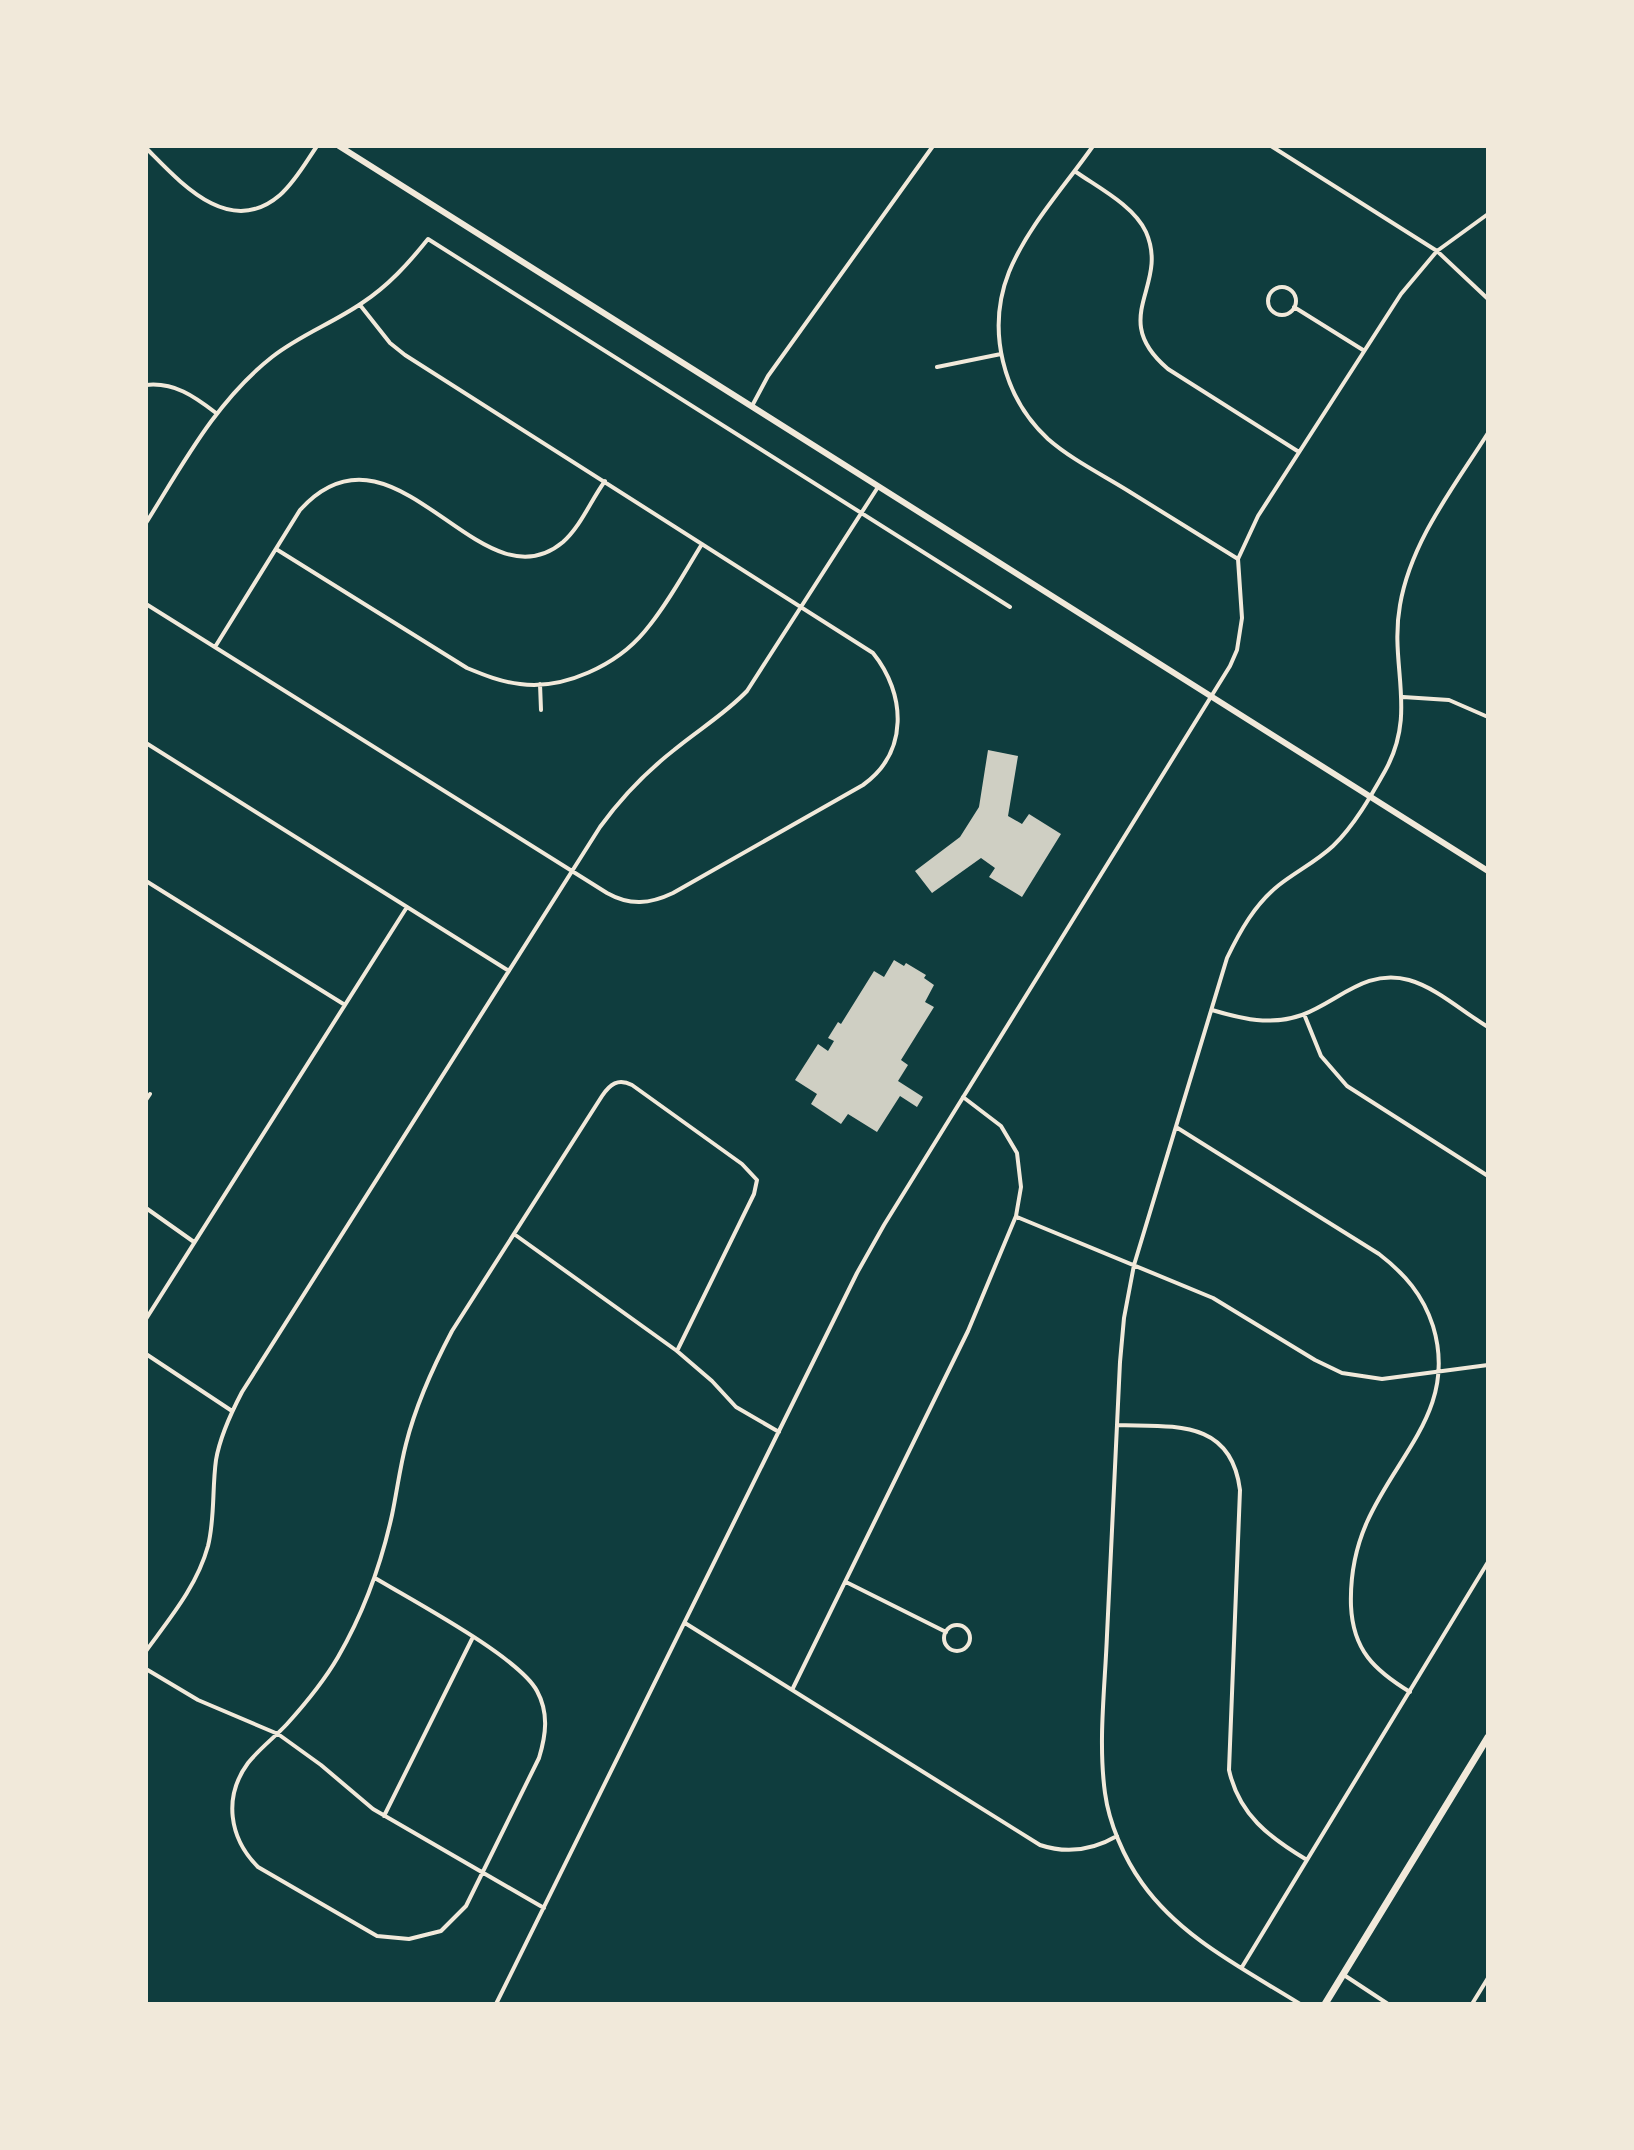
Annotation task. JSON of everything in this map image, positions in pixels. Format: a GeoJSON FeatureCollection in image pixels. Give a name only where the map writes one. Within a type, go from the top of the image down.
{"type":"FeatureCollection","features":[{"type":"Feature","properties":{"kind":"main road"},"geometry":{"type":"LineString","coordinates":[[339,146],[1488,871]]}},
{"type":"Feature","properties":{"kind":"main road"},"geometry":{"type":"LineString","coordinates":[[1325,2004],[1488,1737]]}},
{"type":"Feature","properties":{"kind":"street"},"geometry":{"type":"LineString","coordinates":[[146,148],[203,199],[217,206],[243,211],[263,206],[278,197],[317,146]]}},
{"type":"Feature","properties":{"kind":"street"},"geometry":{"type":"LineString","coordinates":[[752,406],[768,376],[933,146]]}},
{"type":"Feature","properties":{"kind":"street"},"geometry":{"type":"LineString","coordinates":[[1093,146],[1026,240],[1010,269],[999,317],[1001,354],[1014,393],[1029,417],[1049,439],[1238,559]]}},
{"type":"Feature","properties":{"kind":"street"},"geometry":{"type":"LineString","coordinates":[[1271,146],[1437,251],[1488,299]]}},
{"type":"Feature","properties":{"kind":"street"},"geometry":{"type":"LineString","coordinates":[[1076,171],[1127,209],[1145,231],[1152,268],[1139,317],[1142,335],[1152,354],[1168,369],[1299,452]]}},
{"type":"Feature","properties":{"kind":"street"},"geometry":{"type":"LineString","coordinates":[[496,2004],[857,1273],[1230,666],[1240,633],[1238,559],[1258,516],[1401,294],[1437,251],[1488,214]]}},
{"type":"Feature","properties":{"kind":"street"},"geometry":{"type":"LineString","coordinates":[[146,523],[216,413],[271,358],[310,330],[360,305],[388,284],[428,239],[1010,607]]}},
{"type":"Feature","properties":{"kind":"street"},"geometry":{"type":"LineString","coordinates":[[1276,288],[1288,288],[1296,299],[1294,307],[1288,313],[1274,312],[1269,304],[1269,295],[1276,288]]}},
{"type":"Feature","properties":{"kind":"street"},"geometry":{"type":"LineString","coordinates":[[146,604],[573,871],[628,902],[654,902],[673,893],[863,785],[882,766],[893,744],[898,721],[897,700],[889,675],[863,644],[405,355],[390,343],[360,305]]}},
{"type":"Feature","properties":{"kind":"street"},"geometry":{"type":"LineString","coordinates":[[1294,307],[1363,350]]}},
{"type":"Feature","properties":{"kind":"street"},"geometry":{"type":"LineString","coordinates":[[937,367],[1001,354]]}},
{"type":"Feature","properties":{"kind":"street"},"geometry":{"type":"LineString","coordinates":[[146,385],[168,385],[180,389],[216,413]]}},
{"type":"Feature","properties":{"kind":"street"},"geometry":{"type":"LineString","coordinates":[[1300,2004],[1182,1927],[1160,1906],[1141,1882],[1117,1836],[1105,1797],[1102,1769],[1124,1318],[1134,1265],[1227,958],[1249,918],[1279,885],[1335,844],[1369,795],[1398,742],[1402,697],[1397,627],[1406,577],[1437,514],[1488,433]]}},
{"type":"Feature","properties":{"kind":"street"},"geometry":{"type":"LineString","coordinates":[[215,647],[300,510],[320,491],[343,481],[380,481],[501,552],[519,556],[539,554],[556,547],[569,536],[605,481]]}},
{"type":"Feature","properties":{"kind":"street"},"geometry":{"type":"LineString","coordinates":[[146,1651],[185,1598],[203,1561],[212,1521],[216,1459],[232,1411],[600,827],[628,793],[674,749],[731,708],[747,691],[878,487]]}},
{"type":"Feature","properties":{"kind":"street"},"geometry":{"type":"LineString","coordinates":[[276,549],[467,668],[495,679],[540,684],[559,682],[593,670],[627,650],[652,623],[702,544]]}},
{"type":"Feature","properties":{"kind":"street"},"geometry":{"type":"LineString","coordinates":[[540,684],[541,710]]}},
{"type":"Feature","properties":{"kind":"street"},"geometry":{"type":"LineString","coordinates":[[1402,697],[1449,700],[1488,717]]}},
{"type":"Feature","properties":{"kind":"street"},"geometry":{"type":"LineString","coordinates":[[146,743],[509,971]]}},
{"type":"Feature","properties":{"kind":"street"},"geometry":{"type":"LineString","coordinates":[[146,881],[345,1005]]}},
{"type":"Feature","properties":{"kind":"street"},"geometry":{"type":"LineString","coordinates":[[146,1319],[407,907]]}},
{"type":"Feature","properties":{"kind":"street"},"geometry":{"type":"LineString","coordinates":[[1212,1010],[1249,1021],[1267,1021],[1304,1014],[1362,982],[1395,977],[1426,987],[1488,1027]]}},
{"type":"Feature","properties":{"kind":"street"},"geometry":{"type":"LineString","coordinates":[[1304,1014],[1321,1056],[1347,1086],[1488,1176]]}},
{"type":"Feature","properties":{"kind":"street"},"geometry":{"type":"LineString","coordinates":[[375,1578],[510,1662],[530,1680],[546,1718],[539,1758],[483,1873],[458,1916],[441,1931],[425,1937],[386,1939],[366,1931],[268,1874],[245,1851],[235,1833],[231,1808],[235,1788],[247,1765],[307,1702],[332,1667],[362,1613],[392,1515],[406,1444],[432,1370],[452,1331],[606,1090],[618,1082],[632,1085],[742,1164],[757,1180],[756,1189],[677,1351]]}},
{"type":"Feature","properties":{"kind":"street"},"geometry":{"type":"LineString","coordinates":[[146,1100],[150,1094]]}},
{"type":"Feature","properties":{"kind":"street"},"geometry":{"type":"LineString","coordinates":[[793,1688],[968,1331],[1016,1216],[1021,1187],[1017,1153],[1001,1126],[963,1097]]}},
{"type":"Feature","properties":{"kind":"street"},"geometry":{"type":"LineString","coordinates":[[1176,1127],[1379,1254],[1400,1270],[1422,1298],[1440,1357],[1440,1372],[1427,1418],[1367,1521],[1351,1578],[1352,1615],[1361,1647],[1383,1675],[1410,1692]]}},
{"type":"Feature","properties":{"kind":"street"},"geometry":{"type":"LineString","coordinates":[[146,1208],[194,1242]]}},
{"type":"Feature","properties":{"kind":"street"},"geometry":{"type":"LineString","coordinates":[[1016,1216],[1213,1298],[1342,1373],[1382,1379],[1488,1365]]}},
{"type":"Feature","properties":{"kind":"street"},"geometry":{"type":"LineString","coordinates":[[514,1234],[677,1351],[704,1373],[736,1407],[779,1432]]}},
{"type":"Feature","properties":{"kind":"street"},"geometry":{"type":"LineString","coordinates":[[146,1354],[232,1411]]}},
{"type":"Feature","properties":{"kind":"street"},"geometry":{"type":"LineString","coordinates":[[1117,1425],[1194,1429],[1205,1433],[1223,1447],[1238,1474],[1240,1490],[1229,1770],[1233,1786],[1250,1818],[1275,1840],[1307,1860]]}},
{"type":"Feature","properties":{"kind":"street"},"geometry":{"type":"LineString","coordinates":[[1242,1967],[1488,1562]]}},
{"type":"Feature","properties":{"kind":"street"},"geometry":{"type":"LineString","coordinates":[[846,1582],[946,1632]]}},
{"type":"Feature","properties":{"kind":"street"},"geometry":{"type":"LineString","coordinates":[[685,1623],[1040,1845],[1061,1850],[1080,1849],[1117,1836]]}},
{"type":"Feature","properties":{"kind":"street"},"geometry":{"type":"LineString","coordinates":[[960,1625],[969,1633],[970,1641],[965,1648],[953,1649],[946,1644],[946,1632],[952,1626],[960,1625]]}},
{"type":"Feature","properties":{"kind":"street"},"geometry":{"type":"LineString","coordinates":[[384,1816],[472,1638]]}},
{"type":"Feature","properties":{"kind":"street"},"geometry":{"type":"LineString","coordinates":[[146,1669],[198,1700],[278,1734],[384,1816],[544,1908]]}},
{"type":"Feature","properties":{"kind":"street"},"geometry":{"type":"LineString","coordinates":[[1344,1975],[1388,2004]]}},
{"type":"Feature","properties":{"kind":"street"},"geometry":{"type":"LineString","coordinates":[[1472,2004],[1488,1978]]}},
{"type":"Feature","properties":{"kind":"building"},"geometry":{"type":"Polygon","coordinates":[[[988,750],[1018,756],[1008,816],[1022,824],[1029,814],[1061,834],[1022,897],[989,877],[995,868],[981,858],[932,893],[915,871],[960,837],[979,807],[988,750]]]}},
{"type":"Feature","properties":{"kind":"building"},"geometry":{"type":"Polygon","coordinates":[[[894,960],[926,975],[924,978],[934,985],[925,1002],[934,1007],[901,1060],[908,1065],[898,1081],[923,1097],[917,1107],[900,1096],[877,1132],[848,1114],[841,1124],[811,1104],[817,1094],[795,1080],[818,1044],[828,1051],[834,1041],[828,1038],[838,1022],[841,1024],[874,971],[884,977],[894,960]]]}}]}
